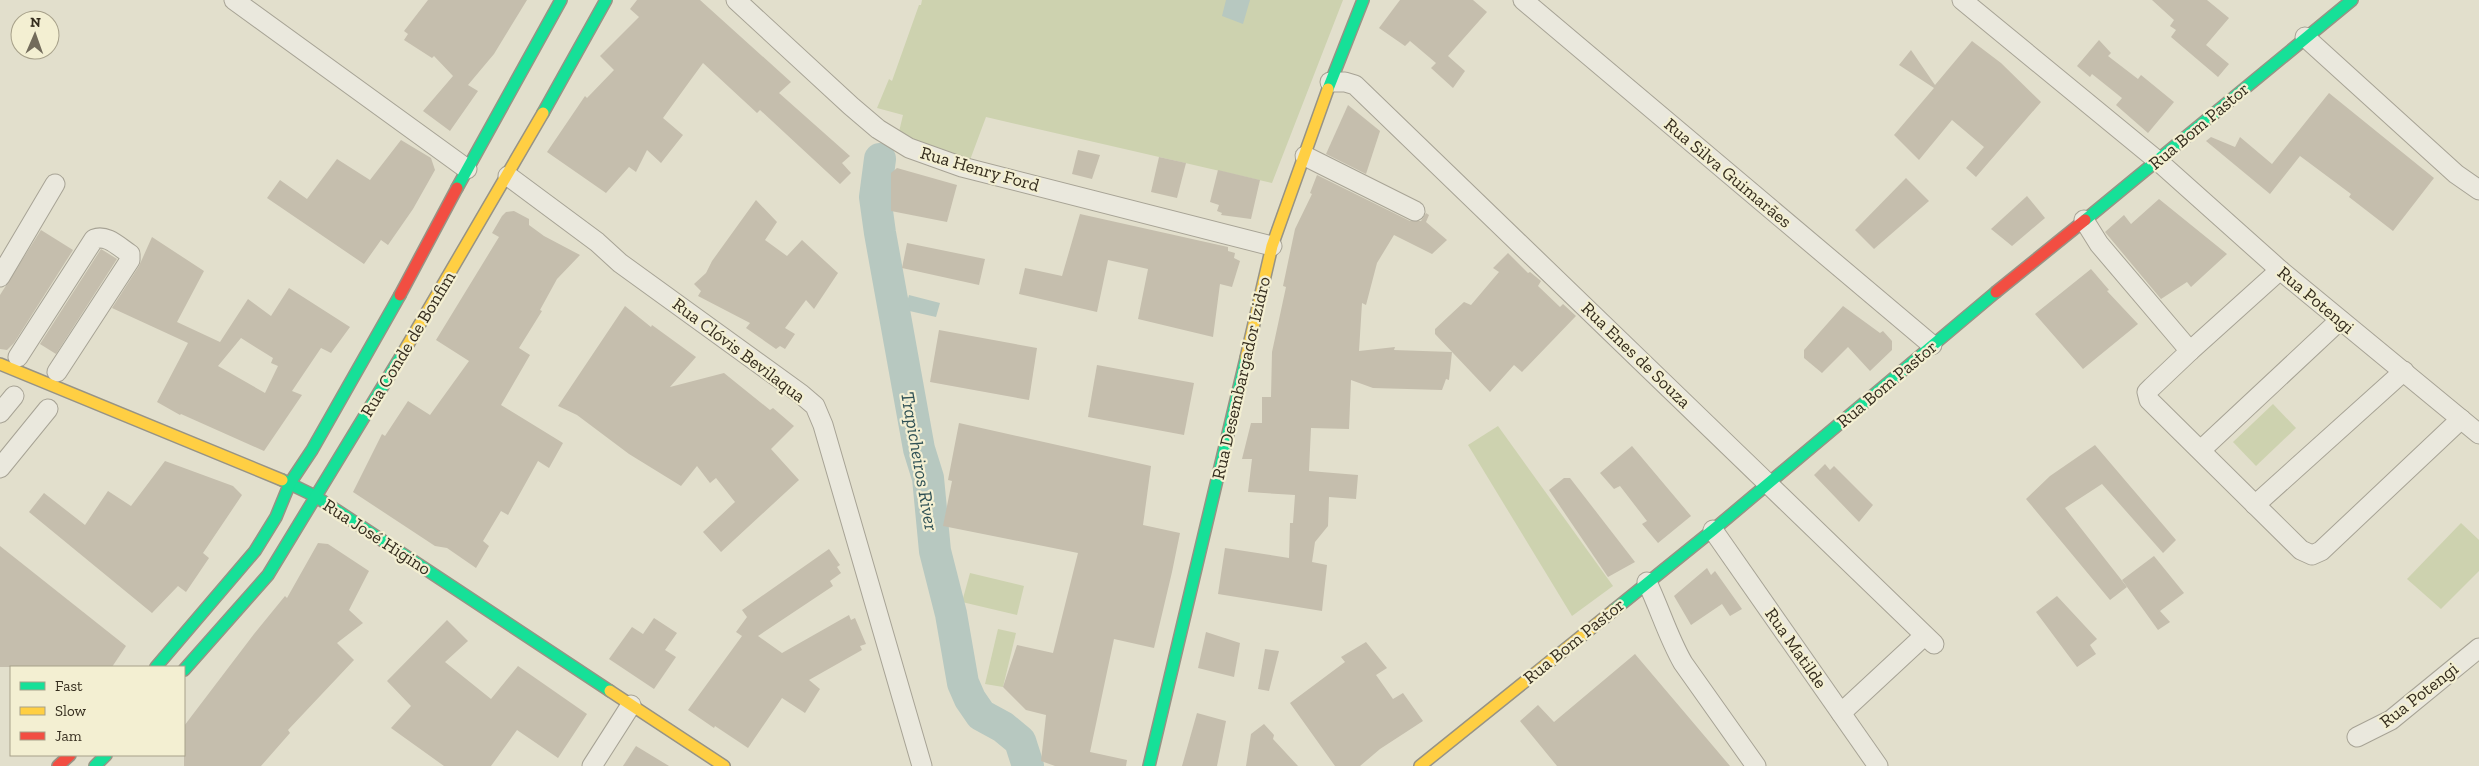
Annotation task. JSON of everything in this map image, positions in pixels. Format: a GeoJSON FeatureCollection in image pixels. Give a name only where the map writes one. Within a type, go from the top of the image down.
{"type":"FeatureCollection","features":[{"type":"Feature","properties":{"kind":"street"},"geometry":{"type":"LineString","coordinates":[[234,0],[467,169]]}},
{"type":"Feature","properties":{"kind":"street","name":"Rua Conde de Bonfim"},"geometry":{"type":"LineString","coordinates":[[157,666],[255,550],[276,516],[290,483],[312,450],[378,335],[561,0]]}},
{"type":"Feature","properties":{"kind":"street","name":"Rua Conde de Bonfim"},"geometry":{"type":"LineString","coordinates":[[185,669],[266,576],[298,529],[315,496],[342,457],[508,176],[606,0]]}},
{"type":"Feature","properties":{"kind":"street","name":"Rua Henry Ford"},"geometry":{"type":"LineString","coordinates":[[736,0],[851,106],[878,128],[909,148],[962,168],[1272,246]]}},
{"type":"Feature","properties":{"kind":"street","name":"Rua Desembargador Izidro"},"geometry":{"type":"LineString","coordinates":[[1149,766],[1272,246],[1330,82],[1363,0]]}},
{"type":"Feature","properties":{"kind":"street","name":"Rua Silva Guimarães"},"geometry":{"type":"LineString","coordinates":[[1523,0],[1932,345]]}},
{"type":"Feature","properties":{"kind":"street","name":"Rua Potengi"},"geometry":{"type":"LineString","coordinates":[[1962,0],[2158,161],[2280,270],[2479,434]]}},
{"type":"Feature","properties":{"kind":"street","name":"Rua Bom Pastor"},"geometry":{"type":"LineString","coordinates":[[1420,766],[1770,484],[1932,345],[2352,0]]}},
{"type":"Feature","properties":{"kind":"street"},"geometry":{"type":"LineString","coordinates":[[2305,38],[2456,174],[2479,190]]}},
{"type":"Feature","properties":{"kind":"street","name":"Rua Enes de Souza"},"geometry":{"type":"LineString","coordinates":[[1330,82],[1348,82],[1355,85],[1770,484],[1929,640],[1841,713]]}},
{"type":"Feature","properties":{"kind":"street"},"geometry":{"type":"LineString","coordinates":[[1305,156],[1415,210]]}},
{"type":"Feature","properties":{"kind":"street","name":"Rua Clóvis Bevilaqua"},"geometry":{"type":"LineString","coordinates":[[508,176],[597,242],[620,264],[723,336],[815,406],[823,425],[922,766]]}},
{"type":"Feature","properties":{"kind":"street"},"geometry":{"type":"LineString","coordinates":[[0,277],[56,184]]}},
{"type":"Feature","properties":{"kind":"street"},"geometry":{"type":"LineString","coordinates":[[2084,220],[2099,244],[2190,351]]}},
{"type":"Feature","properties":{"kind":"street"},"geometry":{"type":"LineString","coordinates":[[18,357],[94,239],[99,237],[106,239],[130,254],[130,260],[57,372]]}},
{"type":"Feature","properties":{"kind":"street"},"geometry":{"type":"LineString","coordinates":[[2280,270],[2147,392],[2149,400],[2301,550],[2312,555],[2317,553],[2461,419]]}},
{"type":"Feature","properties":{"kind":"street"},"geometry":{"type":"LineString","coordinates":[[2201,450],[2340,320]]}},
{"type":"Feature","properties":{"kind":"street","name":"Rua José Higino"},"geometry":{"type":"LineString","coordinates":[[0,364],[59,392],[290,483],[315,496],[724,766]]}},
{"type":"Feature","properties":{"kind":"street"},"geometry":{"type":"LineString","coordinates":[[2255,505],[2404,371]]}},
{"type":"Feature","properties":{"kind":"street"},"geometry":{"type":"LineString","coordinates":[[0,413],[14,396]]}},
{"type":"Feature","properties":{"kind":"street"},"geometry":{"type":"LineString","coordinates":[[0,468],[48,409]]}},
{"type":"Feature","properties":{"kind":"street","name":"Rua Matilde"},"geometry":{"type":"LineString","coordinates":[[1713,530],[1878,766]]}},
{"type":"Feature","properties":{"kind":"street"},"geometry":{"type":"LineString","coordinates":[[1647,582],[1683,663],[1752,765]]}},
{"type":"Feature","properties":{"kind":"street","name":"Rua Potengi"},"geometry":{"type":"LineString","coordinates":[[2357,737],[2391,720],[2479,648]]}},
{"type":"Feature","properties":{"kind":"street"},"geometry":{"type":"LineString","coordinates":[[592,766],[631,705]]}},
{"type":"Feature","properties":{"kind":"street"},"geometry":{"type":"LineString","coordinates":[[58,766],[69,756]]}},
{"type":"Feature","properties":{"kind":"street"},"geometry":{"type":"LineString","coordinates":[[95,766],[105,756]]}},
{"type":"Feature","properties":{"kind":"green space"},"geometry":{"type":"Polygon","coordinates":[[[922,0],[1343,0],[1272,183],[986,117],[970,160],[898,136],[903,115],[877,108],[889,79],[892,81],[922,0]]]}},
{"type":"Feature","properties":{"kind":"green space"},"geometry":{"type":"Polygon","coordinates":[[[2273,404],[2296,428],[2256,466],[2233,442],[2273,404]]]}},
{"type":"Feature","properties":{"kind":"green space"},"geometry":{"type":"Polygon","coordinates":[[[1498,426],[1613,586],[1572,616],[1468,445],[1498,426]]]}},
{"type":"Feature","properties":{"kind":"green space"},"geometry":{"type":"Polygon","coordinates":[[[2461,523],[2479,540],[2479,571],[2441,609],[2407,579],[2461,523]]]}},
{"type":"Feature","properties":{"kind":"green space"},"geometry":{"type":"Polygon","coordinates":[[[970,573],[1024,586],[1017,615],[962,602],[970,573]]]}},
{"type":"Feature","properties":{"kind":"green space"},"geometry":{"type":"Polygon","coordinates":[[[998,629],[1016,633],[1003,687],[985,684],[998,629]]]}},
{"type":"Feature","properties":{"kind":"shaded area"},"geometry":{"type":"Polygon","coordinates":[[[1226,0],[1250,0],[1243,24],[1222,16],[1226,0]]]}},
{"type":"Feature","properties":{"kind":"shaded area"},"geometry":{"type":"Polygon","coordinates":[[[909,295],[940,303],[936,317],[905,310],[909,295]]]}},
{"type":"Feature","properties":{"kind":"building"},"geometry":{"type":"Polygon","coordinates":[[[428,0],[527,0],[494,54],[468,85],[478,91],[450,131],[423,111],[453,76],[434,56],[432,58],[404,40],[408,34],[404,31],[428,0]]]}},
{"type":"Feature","properties":{"kind":"building"},"geometry":{"type":"Polygon","coordinates":[[[637,0],[700,0],[791,82],[779,93],[850,156],[842,163],[851,173],[840,184],[760,110],[757,113],[703,63],[663,118],[683,135],[661,163],[647,150],[636,172],[629,167],[606,193],[547,152],[585,96],[587,98],[614,70],[600,56],[639,17],[630,9],[637,0]]]}},
{"type":"Feature","properties":{"kind":"building"},"geometry":{"type":"Polygon","coordinates":[[[1400,0],[1473,0],[1487,12],[1448,56],[1465,71],[1453,88],[1431,68],[1436,63],[1410,41],[1405,46],[1379,28],[1400,0]]]}},
{"type":"Feature","properties":{"kind":"building"},"geometry":{"type":"Polygon","coordinates":[[[2152,0],[2207,0],[2229,18],[2206,45],[2229,64],[2218,77],[2171,37],[2176,30],[2170,26],[2174,20],[2152,0]]]}},
{"type":"Feature","properties":{"kind":"building"},"geometry":{"type":"Polygon","coordinates":[[[2099,40],[2111,53],[2108,56],[2138,79],[2141,75],[2174,102],[2148,133],[2116,105],[2122,98],[2092,74],[2090,77],[2077,66],[2099,40]]]}},
{"type":"Feature","properties":{"kind":"building"},"geometry":{"type":"Polygon","coordinates":[[[1972,41],[2001,63],[2041,102],[1976,177],[1966,168],[1984,147],[1952,120],[1919,160],[1894,135],[1934,88],[1899,65],[1911,50],[1935,85],[1972,41]]]}},
{"type":"Feature","properties":{"kind":"building"},"geometry":{"type":"Polygon","coordinates":[[[2329,93],[2434,178],[2393,231],[2349,197],[2351,194],[2300,156],[2270,194],[2206,141],[2211,137],[2235,147],[2240,137],[2272,164],[2329,93]]]}},
{"type":"Feature","properties":{"kind":"building"},"geometry":{"type":"Polygon","coordinates":[[[1348,105],[1380,131],[1366,174],[1326,154],[1348,105]]]}},
{"type":"Feature","properties":{"kind":"building"},"geometry":{"type":"Polygon","coordinates":[[[401,140],[431,158],[435,170],[413,209],[388,245],[381,240],[364,264],[267,198],[280,180],[307,199],[337,159],[370,180],[401,140]]]}},
{"type":"Feature","properties":{"kind":"building"},"geometry":{"type":"Polygon","coordinates":[[[1078,150],[1100,155],[1092,179],[1072,174],[1078,150]]]}},
{"type":"Feature","properties":{"kind":"building"},"geometry":{"type":"Polygon","coordinates":[[[1159,157],[1186,163],[1177,198],[1151,192],[1159,157]]]}},
{"type":"Feature","properties":{"kind":"building"},"geometry":{"type":"Polygon","coordinates":[[[897,168],[957,185],[947,222],[891,211],[891,173],[897,168]]]}},
{"type":"Feature","properties":{"kind":"building"},"geometry":{"type":"Polygon","coordinates":[[[1218,170],[1260,180],[1251,219],[1221,215],[1222,213],[1217,211],[1219,205],[1210,202],[1218,170]]]}},
{"type":"Feature","properties":{"kind":"building"},"geometry":{"type":"Polygon","coordinates":[[[1317,175],[1410,221],[1421,221],[1426,213],[1429,215],[1426,222],[1447,240],[1432,254],[1394,235],[1377,263],[1366,305],[1362,303],[1359,351],[1395,347],[1394,350],[1452,352],[1449,380],[1446,379],[1442,390],[1373,388],[1351,380],[1349,429],[1311,428],[1309,471],[1358,475],[1356,499],[1329,497],[1328,526],[1315,542],[1312,562],[1327,565],[1322,611],[1218,594],[1225,548],[1289,558],[1290,523],[1293,523],[1295,495],[1248,492],[1252,459],[1242,459],[1251,423],[1262,423],[1262,397],[1271,397],[1272,352],[1286,287],[1283,286],[1295,229],[1312,194],[1310,193],[1317,175]]]}},
{"type":"Feature","properties":{"kind":"building"},"geometry":{"type":"Polygon","coordinates":[[[1906,178],[1929,201],[1874,249],[1855,230],[1906,178]]]}},
{"type":"Feature","properties":{"kind":"building"},"geometry":{"type":"Polygon","coordinates":[[[2027,196],[2045,218],[2012,246],[1991,229],[2027,196]]]}},
{"type":"Feature","properties":{"kind":"building"},"geometry":{"type":"Polygon","coordinates":[[[2159,199],[2227,254],[2191,287],[2187,282],[2161,299],[2105,232],[2124,215],[2131,224],[2159,199]]]}},
{"type":"Feature","properties":{"kind":"building"},"geometry":{"type":"Polygon","coordinates":[[[756,200],[777,222],[765,240],[787,256],[802,240],[838,273],[814,309],[806,300],[785,328],[795,334],[785,349],[780,346],[776,349],[746,328],[750,323],[698,296],[701,291],[694,284],[706,273],[712,261],[756,200]]]}},
{"type":"Feature","properties":{"kind":"building"},"geometry":{"type":"Polygon","coordinates":[[[514,211],[529,219],[529,225],[544,236],[580,255],[557,279],[540,310],[542,311],[519,348],[530,355],[501,405],[563,443],[549,468],[538,461],[508,515],[501,511],[483,541],[489,546],[476,568],[447,548],[435,546],[353,492],[382,434],[385,436],[408,401],[430,415],[469,361],[436,340],[499,237],[492,233],[502,216],[506,212],[514,211]]]}},
{"type":"Feature","properties":{"kind":"building"},"geometry":{"type":"Polygon","coordinates":[[[1080,214],[1228,247],[1228,251],[1235,253],[1234,258],[1240,261],[1232,287],[1220,284],[1213,337],[1138,319],[1148,269],[1108,260],[1097,312],[1019,294],[1025,268],[1062,276],[1080,214]]]}},
{"type":"Feature","properties":{"kind":"building"},"geometry":{"type":"Polygon","coordinates":[[[41,230],[73,250],[14,343],[7,350],[0,349],[0,295],[41,230]]]}},
{"type":"Feature","properties":{"kind":"building"},"geometry":{"type":"Polygon","coordinates":[[[152,237],[204,271],[177,322],[220,342],[248,299],[271,316],[289,288],[350,327],[331,353],[321,348],[292,391],[302,395],[264,451],[180,415],[157,402],[188,343],[112,308],[139,266],[152,237]],[[241,338],[218,366],[265,393],[278,366],[271,363],[273,358],[241,338]]]}},
{"type":"Feature","properties":{"kind":"building"},"geometry":{"type":"Polygon","coordinates":[[[907,243],[985,259],[979,285],[902,268],[907,243]]]}},
{"type":"Feature","properties":{"kind":"building"},"geometry":{"type":"Polygon","coordinates":[[[101,249],[117,259],[56,354],[40,344],[101,249]]]}},
{"type":"Feature","properties":{"kind":"building"},"geometry":{"type":"Polygon","coordinates":[[[1508,253],[1528,273],[1530,272],[1541,281],[1538,286],[1560,307],[1563,304],[1576,316],[1522,372],[1514,365],[1490,392],[1435,334],[1435,329],[1464,302],[1471,305],[1499,272],[1493,268],[1508,253]]]}},
{"type":"Feature","properties":{"kind":"building"},"geometry":{"type":"Polygon","coordinates":[[[2091,269],[2109,290],[2107,291],[2138,324],[2083,369],[2035,314],[2091,269]]]}},
{"type":"Feature","properties":{"kind":"building"},"geometry":{"type":"Polygon","coordinates":[[[625,306],[651,327],[652,325],[696,357],[670,387],[724,373],[770,410],[773,408],[794,426],[771,449],[799,480],[721,552],[703,532],[735,502],[716,478],[710,483],[697,466],[681,486],[629,454],[577,415],[558,406],[625,306]]]}},
{"type":"Feature","properties":{"kind":"building"},"geometry":{"type":"Polygon","coordinates":[[[1843,306],[1880,333],[1883,331],[1892,341],[1892,350],[1870,371],[1848,347],[1822,373],[1804,358],[1804,350],[1843,306]]]}},
{"type":"Feature","properties":{"kind":"building"},"geometry":{"type":"Polygon","coordinates":[[[939,330],[1037,348],[1029,400],[930,382],[939,330]]]}},
{"type":"Feature","properties":{"kind":"building"},"geometry":{"type":"Polygon","coordinates":[[[1097,365],[1194,383],[1184,435],[1088,417],[1097,365]]]}},
{"type":"Feature","properties":{"kind":"building"},"geometry":{"type":"Polygon","coordinates":[[[959,423],[1151,466],[1143,525],[1180,533],[1172,572],[1154,648],[1114,639],[1090,752],[1127,760],[1126,766],[1055,766],[1041,761],[1046,715],[1026,710],[1003,687],[1017,645],[1053,653],[1078,553],[943,526],[952,481],[948,480],[959,423]]]}},
{"type":"Feature","properties":{"kind":"building"},"geometry":{"type":"Polygon","coordinates":[[[2095,445],[2176,540],[2163,553],[2102,484],[2065,508],[2127,587],[2110,600],[2026,499],[2050,476],[2095,445]]]}},
{"type":"Feature","properties":{"kind":"building"},"geometry":{"type":"Polygon","coordinates":[[[1632,446],[1691,516],[1658,543],[1642,524],[1647,521],[1620,486],[1614,489],[1600,473],[1632,446]]]}},
{"type":"Feature","properties":{"kind":"building"},"geometry":{"type":"Polygon","coordinates":[[[165,461],[233,486],[242,495],[203,553],[209,558],[186,592],[178,586],[152,613],[29,512],[44,493],[85,525],[108,491],[131,506],[165,461]]]}},
{"type":"Feature","properties":{"kind":"building"},"geometry":{"type":"Polygon","coordinates":[[[1825,464],[1830,470],[1834,466],[1873,505],[1859,522],[1814,475],[1825,464]]]}},
{"type":"Feature","properties":{"kind":"building"},"geometry":{"type":"Polygon","coordinates":[[[1564,478],[1570,478],[1635,562],[1608,577],[1549,490],[1564,478]]]}},
{"type":"Feature","properties":{"kind":"building"},"geometry":{"type":"Polygon","coordinates":[[[318,543],[328,544],[369,571],[349,610],[363,623],[337,643],[354,660],[288,730],[290,733],[261,766],[184,766],[185,725],[254,634],[285,596],[287,598],[318,543]]]}},
{"type":"Feature","properties":{"kind":"building"},"geometry":{"type":"Polygon","coordinates":[[[0,546],[126,646],[113,666],[0,667],[0,546]]]}},
{"type":"Feature","properties":{"kind":"building"},"geometry":{"type":"Polygon","coordinates":[[[829,549],[840,565],[837,567],[841,573],[830,581],[833,586],[758,636],[782,653],[849,615],[851,620],[855,618],[866,644],[860,646],[862,650],[809,680],[820,689],[805,713],[782,698],[748,748],[688,710],[742,636],[736,632],[747,617],[742,610],[829,549]]]}},
{"type":"Feature","properties":{"kind":"building"},"geometry":{"type":"Polygon","coordinates":[[[2154,556],[2184,593],[2160,611],[2170,622],[2158,630],[2122,580],[2154,556]]]}},
{"type":"Feature","properties":{"kind":"building"},"geometry":{"type":"Polygon","coordinates":[[[1707,568],[1711,575],[1715,571],[1742,609],[1730,616],[1722,604],[1691,625],[1674,596],[1707,568]]]}},
{"type":"Feature","properties":{"kind":"building"},"geometry":{"type":"Polygon","coordinates":[[[2057,596],[2097,639],[2090,645],[2096,654],[2077,667],[2036,612],[2057,596]]]}},
{"type":"Feature","properties":{"kind":"building"},"geometry":{"type":"Polygon","coordinates":[[[654,618],[677,633],[665,650],[676,657],[654,689],[609,659],[632,627],[643,634],[654,618]]]}},
{"type":"Feature","properties":{"kind":"building"},"geometry":{"type":"Polygon","coordinates":[[[447,620],[468,641],[445,662],[491,699],[518,666],[587,714],[558,758],[517,730],[491,766],[444,766],[391,728],[411,706],[387,681],[447,620]]]}},
{"type":"Feature","properties":{"kind":"building"},"geometry":{"type":"Polygon","coordinates":[[[1206,632],[1240,643],[1234,677],[1198,668],[1206,632]]]}},
{"type":"Feature","properties":{"kind":"building"},"geometry":{"type":"Polygon","coordinates":[[[1366,642],[1387,668],[1376,675],[1393,699],[1403,693],[1423,721],[1380,749],[1360,766],[1335,766],[1290,703],[1345,662],[1341,657],[1366,642]]]}},
{"type":"Feature","properties":{"kind":"building"},"geometry":{"type":"Polygon","coordinates":[[[1265,649],[1279,651],[1269,691],[1258,689],[1265,649]]]}},
{"type":"Feature","properties":{"kind":"building"},"geometry":{"type":"Polygon","coordinates":[[[1635,654],[1730,766],[1557,766],[1520,721],[1538,705],[1554,722],[1635,654]]]}},
{"type":"Feature","properties":{"kind":"building"},"geometry":{"type":"Polygon","coordinates":[[[1197,713],[1226,721],[1217,766],[1182,766],[1197,713]]]}},
{"type":"Feature","properties":{"kind":"building"},"geometry":{"type":"Polygon","coordinates":[[[1264,724],[1274,735],[1273,739],[1298,766],[1246,766],[1251,734],[1264,724]]]}},
{"type":"Feature","properties":{"kind":"building"},"geometry":{"type":"Polygon","coordinates":[[[636,746],[669,766],[623,766],[636,746]]]}},
{"type":"Feature","properties":{"kind":"waterway","name":"Trapicheiros River"},"geometry":{"type":"LineString","coordinates":[[880,159],[875,197],[880,233],[919,449],[928,478],[935,551],[951,614],[963,683],[970,699],[981,715],[1003,727],[1020,741],[1028,766]]}},
{"type":"Feature","properties":{"kind":"traffic: fast"},"geometry":{"type":"LineString","coordinates":[[457,188],[561,0]]}},
{"type":"Feature","properties":{"kind":"traffic: fast"},"geometry":{"type":"LineString","coordinates":[[543,113],[606,0]]}},
{"type":"Feature","properties":{"kind":"traffic: fast"},"geometry":{"type":"LineString","coordinates":[[1328,89],[1363,0]]}},
{"type":"Feature","properties":{"kind":"traffic: fast"},"geometry":{"type":"LineString","coordinates":[[2085,220],[2352,0]]}},
{"type":"Feature","properties":{"kind":"traffic: fast"},"geometry":{"type":"LineString","coordinates":[[1614,610],[1713,530],[1996,292]]}},
{"type":"Feature","properties":{"kind":"traffic: fast"},"geometry":{"type":"LineString","coordinates":[[157,666],[255,551],[276,517],[290,483],[312,450],[400,295]]}},
{"type":"Feature","properties":{"kind":"traffic: fast"},"geometry":{"type":"LineString","coordinates":[[185,669],[268,575],[403,353]]}},
{"type":"Feature","properties":{"kind":"traffic: fast"},"geometry":{"type":"LineString","coordinates":[[1149,766],[1246,358]]}},
{"type":"Feature","properties":{"kind":"traffic: fast"},"geometry":{"type":"LineString","coordinates":[[282,480],[315,496],[610,691]]}},
{"type":"Feature","properties":{"kind":"traffic: fast"},"geometry":{"type":"LineString","coordinates":[[95,766],[105,756]]}},
{"type":"Feature","properties":{"kind":"traffic: slow"},"geometry":{"type":"LineString","coordinates":[[1246,358],[1272,246],[1328,89]]}},
{"type":"Feature","properties":{"kind":"traffic: slow"},"geometry":{"type":"LineString","coordinates":[[403,353],[543,113]]}},
{"type":"Feature","properties":{"kind":"traffic: slow"},"geometry":{"type":"LineString","coordinates":[[0,364],[282,480]]}},
{"type":"Feature","properties":{"kind":"traffic: slow"},"geometry":{"type":"LineString","coordinates":[[1420,766],[1614,610]]}},
{"type":"Feature","properties":{"kind":"traffic: slow"},"geometry":{"type":"LineString","coordinates":[[610,691],[724,766]]}},
{"type":"Feature","properties":{"kind":"traffic: jam"},"geometry":{"type":"LineString","coordinates":[[400,295],[457,188]]}},
{"type":"Feature","properties":{"kind":"traffic: jam"},"geometry":{"type":"LineString","coordinates":[[1996,292],[2085,220]]}},
{"type":"Feature","properties":{"kind":"traffic: jam"},"geometry":{"type":"LineString","coordinates":[[58,766],[69,756]]}}]}
